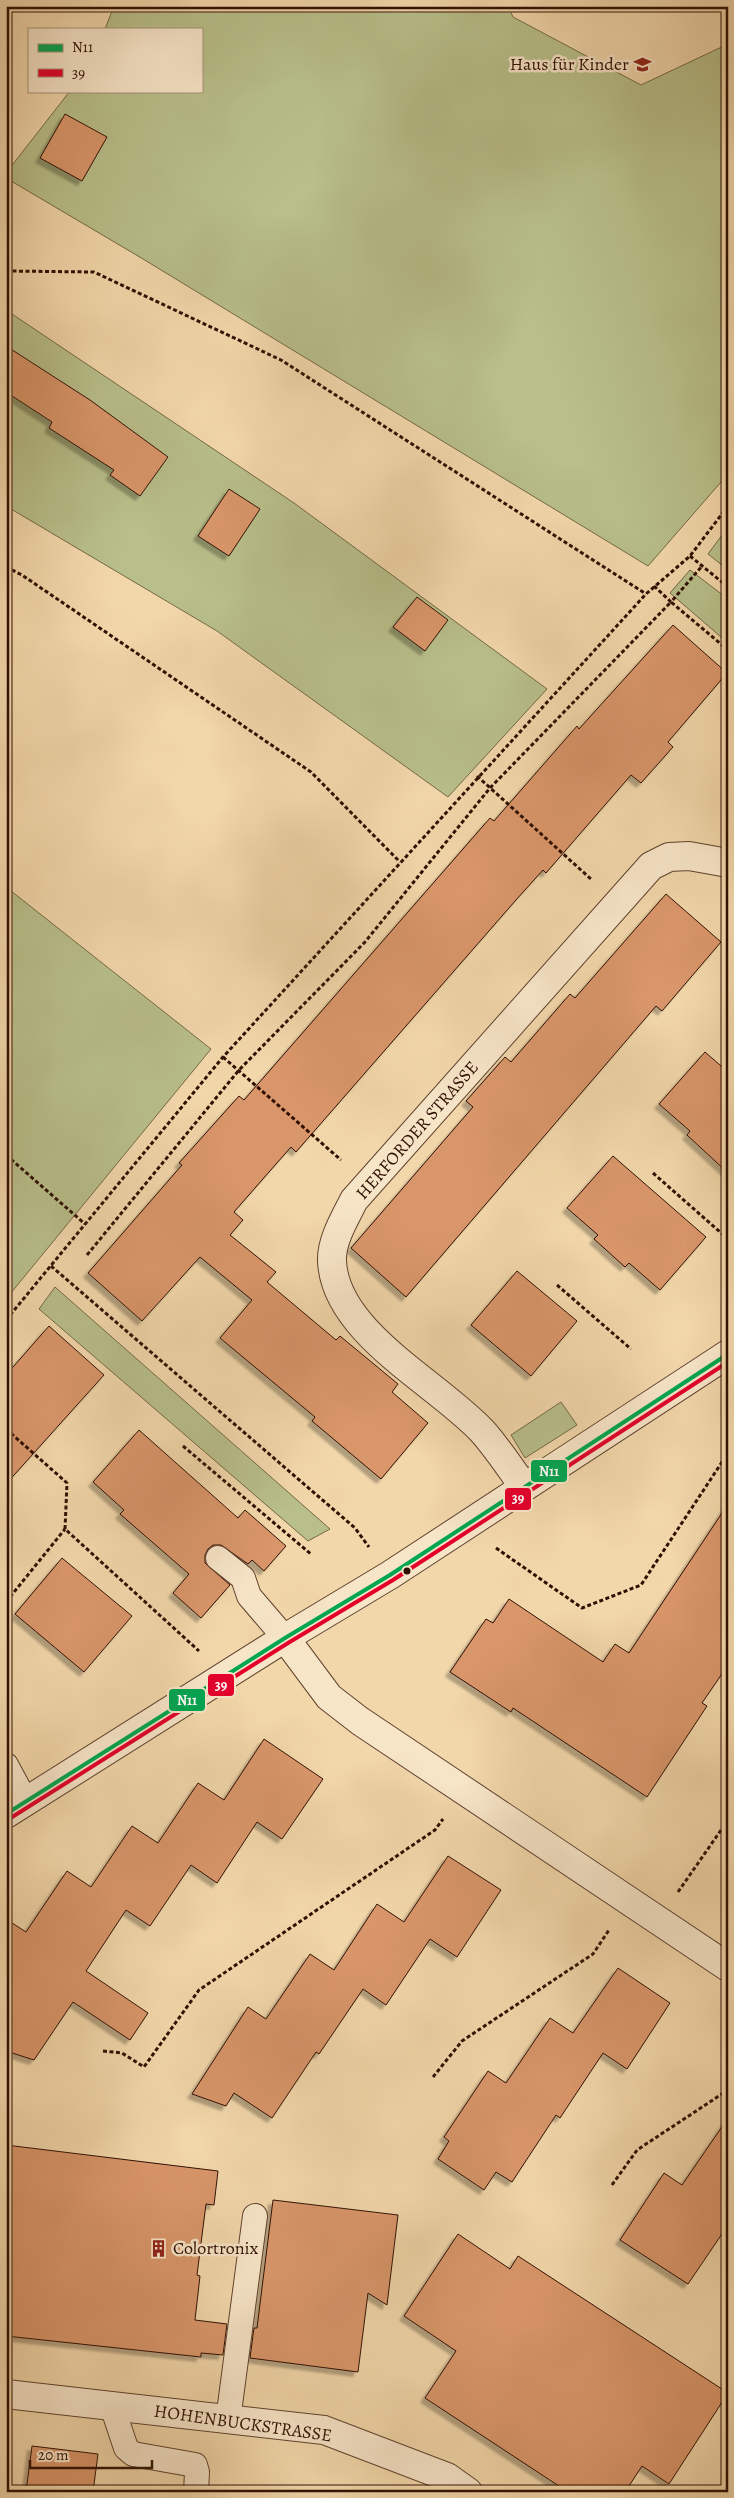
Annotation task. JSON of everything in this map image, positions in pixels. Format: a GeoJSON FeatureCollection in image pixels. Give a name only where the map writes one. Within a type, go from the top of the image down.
{"type":"FeatureCollection","features":[{"type":"Feature","properties":{"kind":"street","name":"HERFORDER STRASSE"},"geometry":{"type":"LineString","coordinates":[[524,1487],[483,1432],[360,1325],[338,1291],[332,1259],[340,1228],[354,1200],[651,866],[669,857],[689,856],[728,863]]}},
{"type":"Feature","properties":{"kind":"street"},"geometry":{"type":"LineString","coordinates":[[16,1808],[285,1638],[390,1575],[728,1354]]}},
{"type":"Feature","properties":{"kind":"street"},"geometry":{"type":"LineString","coordinates":[[285,1638],[329,1698],[360,1721],[728,1967]]}},
{"type":"Feature","properties":{"kind":"street","name":"HOHENBUCKSTRASSE"},"geometry":{"type":"LineString","coordinates":[[6,2394],[324,2430],[447,2477],[468,2492]]}},
{"type":"Feature","properties":{"kind":"lane"},"geometry":{"type":"LineString","coordinates":[[218,1558],[243,1578],[249,1596],[285,1638]]}},
{"type":"Feature","properties":{"kind":"lane"},"geometry":{"type":"LineString","coordinates":[[6,1766],[16,1808]]}},
{"type":"Feature","properties":{"kind":"lane"},"geometry":{"type":"LineString","coordinates":[[228,2420],[255,2216]]}},
{"type":"Feature","properties":{"kind":"lane"},"geometry":{"type":"LineString","coordinates":[[112,2406],[126,2448],[133,2454],[195,2465],[197,2472],[196,2492]]}},
{"type":"Feature","properties":{"kind":"path"},"geometry":{"type":"LineString","coordinates":[[6,271],[94,272],[281,360],[646,594]]}},
{"type":"Feature","properties":{"kind":"path"},"geometry":{"type":"LineString","coordinates":[[6,1320],[223,1057],[477,776],[646,594],[690,556],[728,506]]}},
{"type":"Feature","properties":{"kind":"path"},"geometry":{"type":"LineString","coordinates":[[690,556],[728,587]]}},
{"type":"Feature","properties":{"kind":"path"},"geometry":{"type":"LineString","coordinates":[[87,1256],[239,1070],[365,942],[490,788],[671,602],[702,566]]}},
{"type":"Feature","properties":{"kind":"path"},"geometry":{"type":"LineString","coordinates":[[6,567],[22,575],[311,772],[400,862]]}},
{"type":"Feature","properties":{"kind":"path"},"geometry":{"type":"LineString","coordinates":[[654,586],[728,650]]}},
{"type":"Feature","properties":{"kind":"path"},"geometry":{"type":"LineString","coordinates":[[477,776],[618,904]]}},
{"type":"Feature","properties":{"kind":"path"},"geometry":{"type":"LineString","coordinates":[[223,1057],[368,1184]]}},
{"type":"Feature","properties":{"kind":"path"},"geometry":{"type":"LineString","coordinates":[[6,1155],[86,1224]]}},
{"type":"Feature","properties":{"kind":"path"},"geometry":{"type":"LineString","coordinates":[[653,1173],[728,1239]]}},
{"type":"Feature","properties":{"kind":"path"},"geometry":{"type":"LineString","coordinates":[[50,1266],[355,1528],[390,1575]]}},
{"type":"Feature","properties":{"kind":"path"},"geometry":{"type":"LineString","coordinates":[[557,1285],[631,1349]]}},
{"type":"Feature","properties":{"kind":"path"},"geometry":{"type":"LineString","coordinates":[[6,1429],[67,1483],[65,1529],[6,1602]]}},
{"type":"Feature","properties":{"kind":"path"},"geometry":{"type":"LineString","coordinates":[[183,1446],[312,1556]]}},
{"type":"Feature","properties":{"kind":"path"},"geometry":{"type":"LineString","coordinates":[[496,1548],[582,1608],[641,1585],[728,1453]]}},
{"type":"Feature","properties":{"kind":"path"},"geometry":{"type":"LineString","coordinates":[[65,1529],[225,1676]]}},
{"type":"Feature","properties":{"kind":"path"},"geometry":{"type":"LineString","coordinates":[[103,2051],[122,2053],[144,2067],[199,1990],[435,1830],[464,1790]]}},
{"type":"Feature","properties":{"kind":"path"},"geometry":{"type":"LineString","coordinates":[[658,1921],[728,1820]]}},
{"type":"Feature","properties":{"kind":"path"},"geometry":{"type":"LineString","coordinates":[[433,2077],[462,2040],[593,1954],[628,1901]]}},
{"type":"Feature","properties":{"kind":"path"},"geometry":{"type":"LineString","coordinates":[[612,2185],[636,2150],[728,2090]]}},
{"type":"Feature","properties":{"kind":"green space"},"geometry":{"type":"Polygon","coordinates":[[[114,6],[508,6],[513,17],[641,85],[728,44],[728,474],[648,566],[138,256],[6,178],[6,173],[69,92],[202,92],[202,28],[105,28],[114,6]]]}},
{"type":"Feature","properties":{"kind":"green space"},"geometry":{"type":"Polygon","coordinates":[[[6,310],[294,503],[547,689],[448,797],[217,631],[6,506],[6,310]]]}},
{"type":"Feature","properties":{"kind":"green space"},"geometry":{"type":"Polygon","coordinates":[[[728,527],[728,570],[708,554],[728,527]]]}},
{"type":"Feature","properties":{"kind":"green space"},"geometry":{"type":"Polygon","coordinates":[[[690,570],[728,599],[728,643],[670,593],[690,570]]]}},
{"type":"Feature","properties":{"kind":"green space"},"geometry":{"type":"Polygon","coordinates":[[[6,887],[211,1049],[6,1299],[6,887]]]}},
{"type":"Feature","properties":{"kind":"green space"},"geometry":{"type":"Polygon","coordinates":[[[55,1287],[330,1529],[308,1541],[39,1309],[55,1287]]]}},
{"type":"Feature","properties":{"kind":"green space"},"geometry":{"type":"Polygon","coordinates":[[[561,1402],[577,1425],[525,1458],[511,1435],[561,1402]]]}},
{"type":"Feature","properties":{"kind":"building"},"geometry":{"type":"Polygon","coordinates":[[[65,114],[107,137],[82,181],[40,158],[65,114]]]}},
{"type":"Feature","properties":{"kind":"building"},"geometry":{"type":"Polygon","coordinates":[[[6,346],[90,400],[168,457],[140,496],[110,475],[114,470],[49,428],[52,422],[6,392],[6,346]]]}},
{"type":"Feature","properties":{"kind":"building"},"geometry":{"type":"Polygon","coordinates":[[[229,489],[260,509],[229,556],[198,536],[229,489]]]}},
{"type":"Feature","properties":{"kind":"building"},"geometry":{"type":"Polygon","coordinates":[[[417,597],[448,620],[425,651],[393,627],[417,597]]]}},
{"type":"Feature","properties":{"kind":"building"},"geometry":{"type":"Polygon","coordinates":[[[673,625],[727,673],[668,742],[673,747],[641,783],[631,775],[546,873],[543,870],[516,900],[296,1152],[291,1147],[234,1212],[243,1220],[230,1235],[276,1272],[267,1282],[336,1340],[340,1336],[398,1384],[392,1392],[428,1423],[381,1479],[312,1421],[315,1417],[220,1338],[252,1300],[200,1257],[142,1321],[88,1273],[182,1165],[179,1163],[239,1096],[244,1100],[490,818],[494,821],[577,726],[579,729],[673,625]]]}},
{"type":"Feature","properties":{"kind":"building"},"geometry":{"type":"Polygon","coordinates":[[[666,894],[721,942],[662,1011],[656,1006],[406,1297],[351,1248],[473,1107],[466,1101],[505,1057],[511,1062],[570,994],[575,998],[666,894]]]}},
{"type":"Feature","properties":{"kind":"building"},"geometry":{"type":"Polygon","coordinates":[[[705,1052],[728,1072],[728,1173],[687,1135],[690,1131],[659,1104],[705,1052]]]}},
{"type":"Feature","properties":{"kind":"building"},"geometry":{"type":"Polygon","coordinates":[[[613,1156],[706,1237],[660,1290],[629,1263],[625,1267],[594,1239],[598,1235],[567,1208],[613,1156]]]}},
{"type":"Feature","properties":{"kind":"building"},"geometry":{"type":"Polygon","coordinates":[[[517,1271],[577,1321],[531,1376],[471,1325],[517,1271]]]}},
{"type":"Feature","properties":{"kind":"building"},"geometry":{"type":"Polygon","coordinates":[[[49,1326],[104,1375],[6,1484],[6,1375],[49,1326]]]}},
{"type":"Feature","properties":{"kind":"building"},"geometry":{"type":"Polygon","coordinates":[[[139,1430],[238,1518],[245,1510],[286,1546],[264,1571],[252,1560],[248,1564],[221,1545],[213,1545],[208,1549],[205,1555],[205,1563],[230,1585],[201,1618],[173,1593],[189,1574],[120,1514],[124,1510],[93,1482],[139,1430]]]}},
{"type":"Feature","properties":{"kind":"building"},"geometry":{"type":"Polygon","coordinates":[[[728,1504],[728,1665],[702,1703],[707,1706],[647,1797],[513,1708],[511,1712],[450,1672],[486,1619],[493,1623],[509,1599],[603,1662],[615,1644],[629,1653],[728,1504]]]}},
{"type":"Feature","properties":{"kind":"building"},"geometry":{"type":"Polygon","coordinates":[[[62,1558],[132,1616],[84,1672],[15,1614],[62,1558]]]}},
{"type":"Feature","properties":{"kind":"building"},"geometry":{"type":"Polygon","coordinates":[[[264,1739],[323,1779],[282,1839],[257,1822],[217,1883],[191,1865],[150,1926],[126,1910],[86,1971],[148,2013],[130,2040],[73,2002],[34,2060],[6,2051],[6,1919],[26,1932],[67,1871],[91,1887],[132,1826],[158,1843],[198,1783],[224,1800],[264,1739]]]}},
{"type":"Feature","properties":{"kind":"building"},"geometry":{"type":"Polygon","coordinates":[[[448,1856],[501,1890],[457,1957],[430,1939],[386,2005],[363,1989],[319,2054],[316,2052],[272,2118],[234,2093],[226,2106],[192,2094],[248,2007],[266,2019],[310,1954],[334,1970],[377,1904],[404,1922],[448,1856]]]}},
{"type":"Feature","properties":{"kind":"building"},"geometry":{"type":"Polygon","coordinates":[[[618,1968],[670,2003],[627,2069],[603,2053],[560,2118],[556,2115],[512,2182],[496,2172],[484,2190],[438,2159],[449,2141],[444,2137],[488,2071],[506,2083],[550,2018],[573,2033],[618,1968]]]}},
{"type":"Feature","properties":{"kind":"building"},"geometry":{"type":"Polygon","coordinates":[[[728,2118],[728,2225],[688,2284],[620,2240],[664,2173],[682,2185],[728,2118]]]}},
{"type":"Feature","properties":{"kind":"building"},"geometry":{"type":"Polygon","coordinates":[[[6,2145],[218,2171],[214,2205],[206,2204],[197,2275],[200,2276],[195,2320],[227,2324],[223,2355],[201,2353],[201,2357],[6,2336],[6,2145]]]}},
{"type":"Feature","properties":{"kind":"building"},"geometry":{"type":"Polygon","coordinates":[[[273,2200],[398,2215],[387,2305],[368,2293],[358,2372],[250,2358],[254,2328],[257,2328],[273,2200]]]}},
{"type":"Feature","properties":{"kind":"building"},"geometry":{"type":"Polygon","coordinates":[[[458,2234],[510,2269],[518,2256],[728,2393],[669,2484],[642,2466],[625,2492],[568,2492],[425,2398],[456,2351],[404,2316],[458,2234]]]}},
{"type":"Feature","properties":{"kind":"building"},"geometry":{"type":"Polygon","coordinates":[[[32,2446],[98,2454],[93,2492],[26,2492],[32,2446]]]}},
{"type":"Feature","properties":{"kind":"transit line","name":"N11"},"geometry":{"type":"LineString","coordinates":[[6,1814],[285,1638],[390,1575],[728,1354]]}},
{"type":"Feature","properties":{"kind":"transit line","name":"39"},"geometry":{"type":"LineString","coordinates":[[9,1819],[288,1643],[393,1580],[728,1362]]}},
{"type":"Feature","properties":{"kind":"place","name":"Haus für Kinder"},"geometry":{"type":"Point","coordinates":[643,64]}},
{"type":"Feature","properties":{"kind":"place","name":"Colortronix"},"geometry":{"type":"Point","coordinates":[159,2248]}}]}
